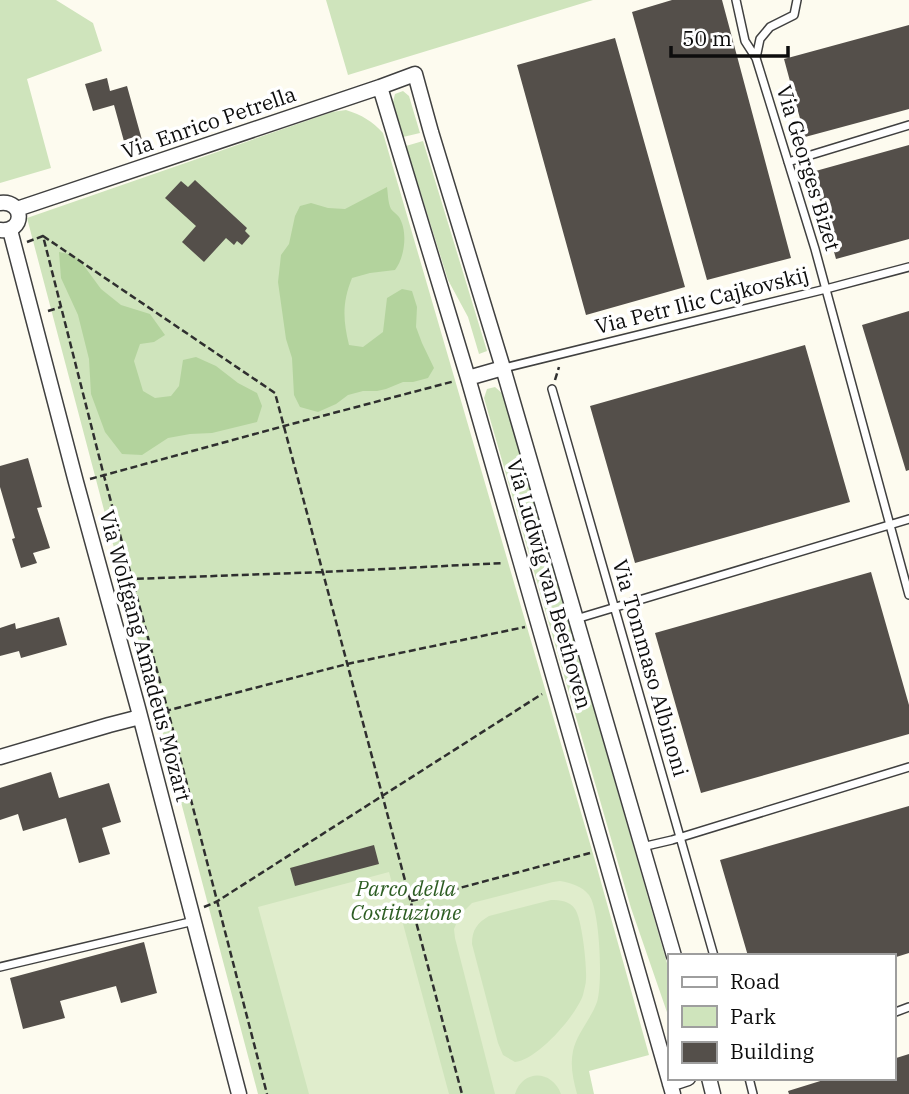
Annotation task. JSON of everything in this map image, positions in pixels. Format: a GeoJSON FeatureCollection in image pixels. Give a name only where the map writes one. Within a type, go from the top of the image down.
{"type":"FeatureCollection","features":[{"type":"Feature","properties":{"kind":"street","name":"Via Enrico Petrella"},"geometry":{"type":"LineString","coordinates":[[17,209],[415,74]]}},
{"type":"Feature","properties":{"kind":"street","name":"Via Ludwig van Beethoven"},"geometry":{"type":"LineString","coordinates":[[415,74],[673,954]]}},
{"type":"Feature","properties":{"kind":"street","name":"Via Ludwig van Beethoven"},"geometry":{"type":"LineString","coordinates":[[380,88],[468,378],[668,1078]]}},
{"type":"Feature","properties":{"kind":"street"},"geometry":{"type":"LineString","coordinates":[[0,203],[7,202],[17,209],[19,215],[18,221],[5,230]]}},
{"type":"Feature","properties":{"kind":"street","name":"Via Wolfgang Amadeus Mozart"},"geometry":{"type":"LineString","coordinates":[[5,230],[15,246],[239,1094]]}},
{"type":"Feature","properties":{"kind":"street"},"geometry":{"type":"LineString","coordinates":[[468,378],[503,368]]}},
{"type":"Feature","properties":{"kind":"street"},"geometry":{"type":"LineString","coordinates":[[0,757],[141,717]]}},
{"type":"Feature","properties":{"kind":"lane","name":"Via Georges Bizet"},"geometry":{"type":"LineString","coordinates":[[736,0],[745,41],[756,58],[826,289],[909,595]]}},
{"type":"Feature","properties":{"kind":"lane"},"geometry":{"type":"LineString","coordinates":[[756,58],[760,39],[769,27],[794,15],[797,0]]}},
{"type":"Feature","properties":{"kind":"lane"},"geometry":{"type":"LineString","coordinates":[[788,162],[909,125]]}},
{"type":"Feature","properties":{"kind":"lane","name":"Via Petr Ilic Cajkovskij"},"geometry":{"type":"LineString","coordinates":[[503,368],[909,267]]}},
{"type":"Feature","properties":{"kind":"lane","name":"Via Tommaso Albinoni"},"geometry":{"type":"LineString","coordinates":[[552,389],[713,954]]}},
{"type":"Feature","properties":{"kind":"lane"},"geometry":{"type":"LineString","coordinates":[[576,619],[909,519]]}},
{"type":"Feature","properties":{"kind":"lane"},"geometry":{"type":"LineString","coordinates":[[642,847],[909,767]]}},
{"type":"Feature","properties":{"kind":"lane"},"geometry":{"type":"LineString","coordinates":[[0,967],[193,916]]}},
{"type":"Feature","properties":{"kind":"path"},"geometry":{"type":"LineString","coordinates":[[15,246],[43,236]]}},
{"type":"Feature","properties":{"kind":"path"},"geometry":{"type":"LineString","coordinates":[[43,236],[275,393],[462,1094]]}},
{"type":"Feature","properties":{"kind":"path"},"geometry":{"type":"LineString","coordinates":[[43,236],[267,1094]]}},
{"type":"Feature","properties":{"kind":"path"},"geometry":{"type":"LineString","coordinates":[[552,389],[564,353]]}},
{"type":"Feature","properties":{"kind":"path"},"geometry":{"type":"LineString","coordinates":[[76,482],[468,378]]}},
{"type":"Feature","properties":{"kind":"path"},"geometry":{"type":"LineString","coordinates":[[102,576],[132,579],[521,562]]}},
{"type":"Feature","properties":{"kind":"path"},"geometry":{"type":"LineString","coordinates":[[141,717],[347,664],[539,624]]}},
{"type":"Feature","properties":{"kind":"path"},"geometry":{"type":"LineString","coordinates":[[193,916],[546,691],[557,687]]}},
{"type":"Feature","properties":{"kind":"path"},"geometry":{"type":"LineString","coordinates":[[411,901],[603,850]]}},
{"type":"Feature","properties":{"kind":"green space"},"geometry":{"type":"Polygon","coordinates":[[[0,0],[56,0],[93,23],[102,51],[27,79],[51,168],[0,183],[0,0]]]}},
{"type":"Feature","properties":{"kind":"green space"},"geometry":{"type":"Polygon","coordinates":[[[326,0],[593,0],[348,75],[326,0]]]}},
{"type":"Feature","properties":{"kind":"green space"},"geometry":{"type":"Polygon","coordinates":[[[403,91],[409,96],[420,133],[403,137],[393,102],[395,94],[403,91]]]}},
{"type":"Feature","properties":{"kind":"green space","name":"Parco della Costituzione"},"geometry":{"type":"Polygon","coordinates":[[[346,110],[366,119],[383,133],[649,1055],[589,1071],[594,1094],[258,1094],[27,218],[332,112],[346,110]]]}},
{"type":"Feature","properties":{"kind":"green space"},"geometry":{"type":"Polygon","coordinates":[[[423,141],[487,351],[479,354],[468,317],[448,280],[406,146],[423,141]]]}},
{"type":"Feature","properties":{"kind":"green space"},"geometry":{"type":"Polygon","coordinates":[[[387,187],[390,207],[399,217],[404,229],[403,251],[395,270],[352,278],[344,312],[349,345],[363,347],[383,332],[387,298],[402,289],[412,291],[417,307],[416,327],[434,368],[428,378],[403,382],[377,391],[348,395],[318,412],[300,407],[294,395],[292,358],[286,339],[278,282],[281,255],[289,244],[295,216],[300,206],[311,203],[345,209],[387,187]]]}},
{"type":"Feature","properties":{"kind":"green space"},"geometry":{"type":"Polygon","coordinates":[[[59,252],[79,259],[101,289],[121,305],[150,314],[165,335],[154,342],[140,344],[134,361],[143,391],[155,398],[171,396],[179,386],[183,360],[196,357],[216,366],[257,393],[262,406],[257,422],[212,433],[168,438],[142,455],[122,454],[105,432],[91,394],[89,359],[78,315],[61,278],[59,252]]]}},
{"type":"Feature","properties":{"kind":"green space"},"geometry":{"type":"Polygon","coordinates":[[[495,387],[503,394],[668,967],[668,1015],[631,908],[484,398],[487,389],[495,387]]]}},
{"type":"Feature","properties":{"kind":"green space"},"geometry":{"type":"Polygon","coordinates":[[[389,872],[449,1094],[309,1094],[258,907],[389,872]]]}},
{"type":"Feature","properties":{"kind":"green space"},"geometry":{"type":"Polygon","coordinates":[[[553,882],[572,884],[589,895],[598,931],[599,993],[575,1044],[572,1057],[577,1094],[561,1094],[551,1080],[538,1076],[524,1080],[515,1094],[495,1094],[454,929],[460,915],[472,903],[553,882]],[[551,900],[489,916],[478,924],[473,935],[472,944],[498,1043],[503,1055],[515,1062],[534,1054],[555,1036],[573,1014],[583,995],[586,964],[578,914],[570,904],[551,900]]]}},
{"type":"Feature","properties":{"kind":"building"},"geometry":{"type":"Polygon","coordinates":[[[672,0],[722,0],[791,258],[707,280],[632,12],[672,0]]]}},
{"type":"Feature","properties":{"kind":"building"},"geometry":{"type":"Polygon","coordinates":[[[909,25],[909,109],[805,137],[784,59],[909,25]]]}},
{"type":"Feature","properties":{"kind":"building"},"geometry":{"type":"Polygon","coordinates":[[[615,38],[685,287],[586,315],[517,65],[615,38]]]}},
{"type":"Feature","properties":{"kind":"building"},"geometry":{"type":"Polygon","coordinates":[[[107,78],[110,91],[127,86],[142,140],[125,145],[114,105],[93,111],[85,84],[107,78]]]}},
{"type":"Feature","properties":{"kind":"building"},"geometry":{"type":"Polygon","coordinates":[[[909,145],[909,239],[836,259],[812,172],[909,145]]]}},
{"type":"Feature","properties":{"kind":"building"},"geometry":{"type":"Polygon","coordinates":[[[195,180],[247,228],[245,231],[250,236],[242,245],[237,241],[234,245],[226,238],[204,262],[182,242],[196,226],[165,198],[181,181],[188,187],[195,180]]]}},
{"type":"Feature","properties":{"kind":"building"},"geometry":{"type":"Polygon","coordinates":[[[909,311],[909,470],[906,471],[862,325],[909,311]]]}},
{"type":"Feature","properties":{"kind":"building"},"geometry":{"type":"Polygon","coordinates":[[[805,345],[850,502],[635,563],[590,406],[805,345]]]}},
{"type":"Feature","properties":{"kind":"building"},"geometry":{"type":"Polygon","coordinates":[[[28,458],[42,507],[37,508],[50,548],[33,553],[37,563],[21,568],[0,487],[0,466],[28,458]]]}},
{"type":"Feature","properties":{"kind":"building"},"geometry":{"type":"Polygon","coordinates":[[[871,572],[909,705],[909,734],[701,793],[655,633],[871,572]]]}},
{"type":"Feature","properties":{"kind":"building"},"geometry":{"type":"Polygon","coordinates":[[[59,617],[67,645],[21,658],[19,651],[0,656],[0,628],[15,623],[16,629],[59,617]]]}},
{"type":"Feature","properties":{"kind":"building"},"geometry":{"type":"Polygon","coordinates":[[[51,772],[59,798],[109,783],[121,822],[102,828],[110,854],[79,863],[66,818],[23,831],[18,814],[0,820],[0,788],[51,772]]]}},
{"type":"Feature","properties":{"kind":"building"},"geometry":{"type":"Polygon","coordinates":[[[909,806],[909,953],[895,957],[895,954],[747,954],[720,860],[909,806]]]}},
{"type":"Feature","properties":{"kind":"building"},"geometry":{"type":"Polygon","coordinates":[[[374,845],[379,864],[295,886],[290,868],[374,845]]]}},
{"type":"Feature","properties":{"kind":"building"},"geometry":{"type":"Polygon","coordinates":[[[144,942],[157,993],[121,1003],[116,986],[60,1001],[65,1018],[23,1029],[10,978],[144,942]]]}},
{"type":"Feature","properties":{"kind":"building"},"geometry":{"type":"Polygon","coordinates":[[[909,1054],[909,1094],[789,1094],[788,1091],[824,1080],[895,1080],[895,1058],[909,1054]]]}}]}
